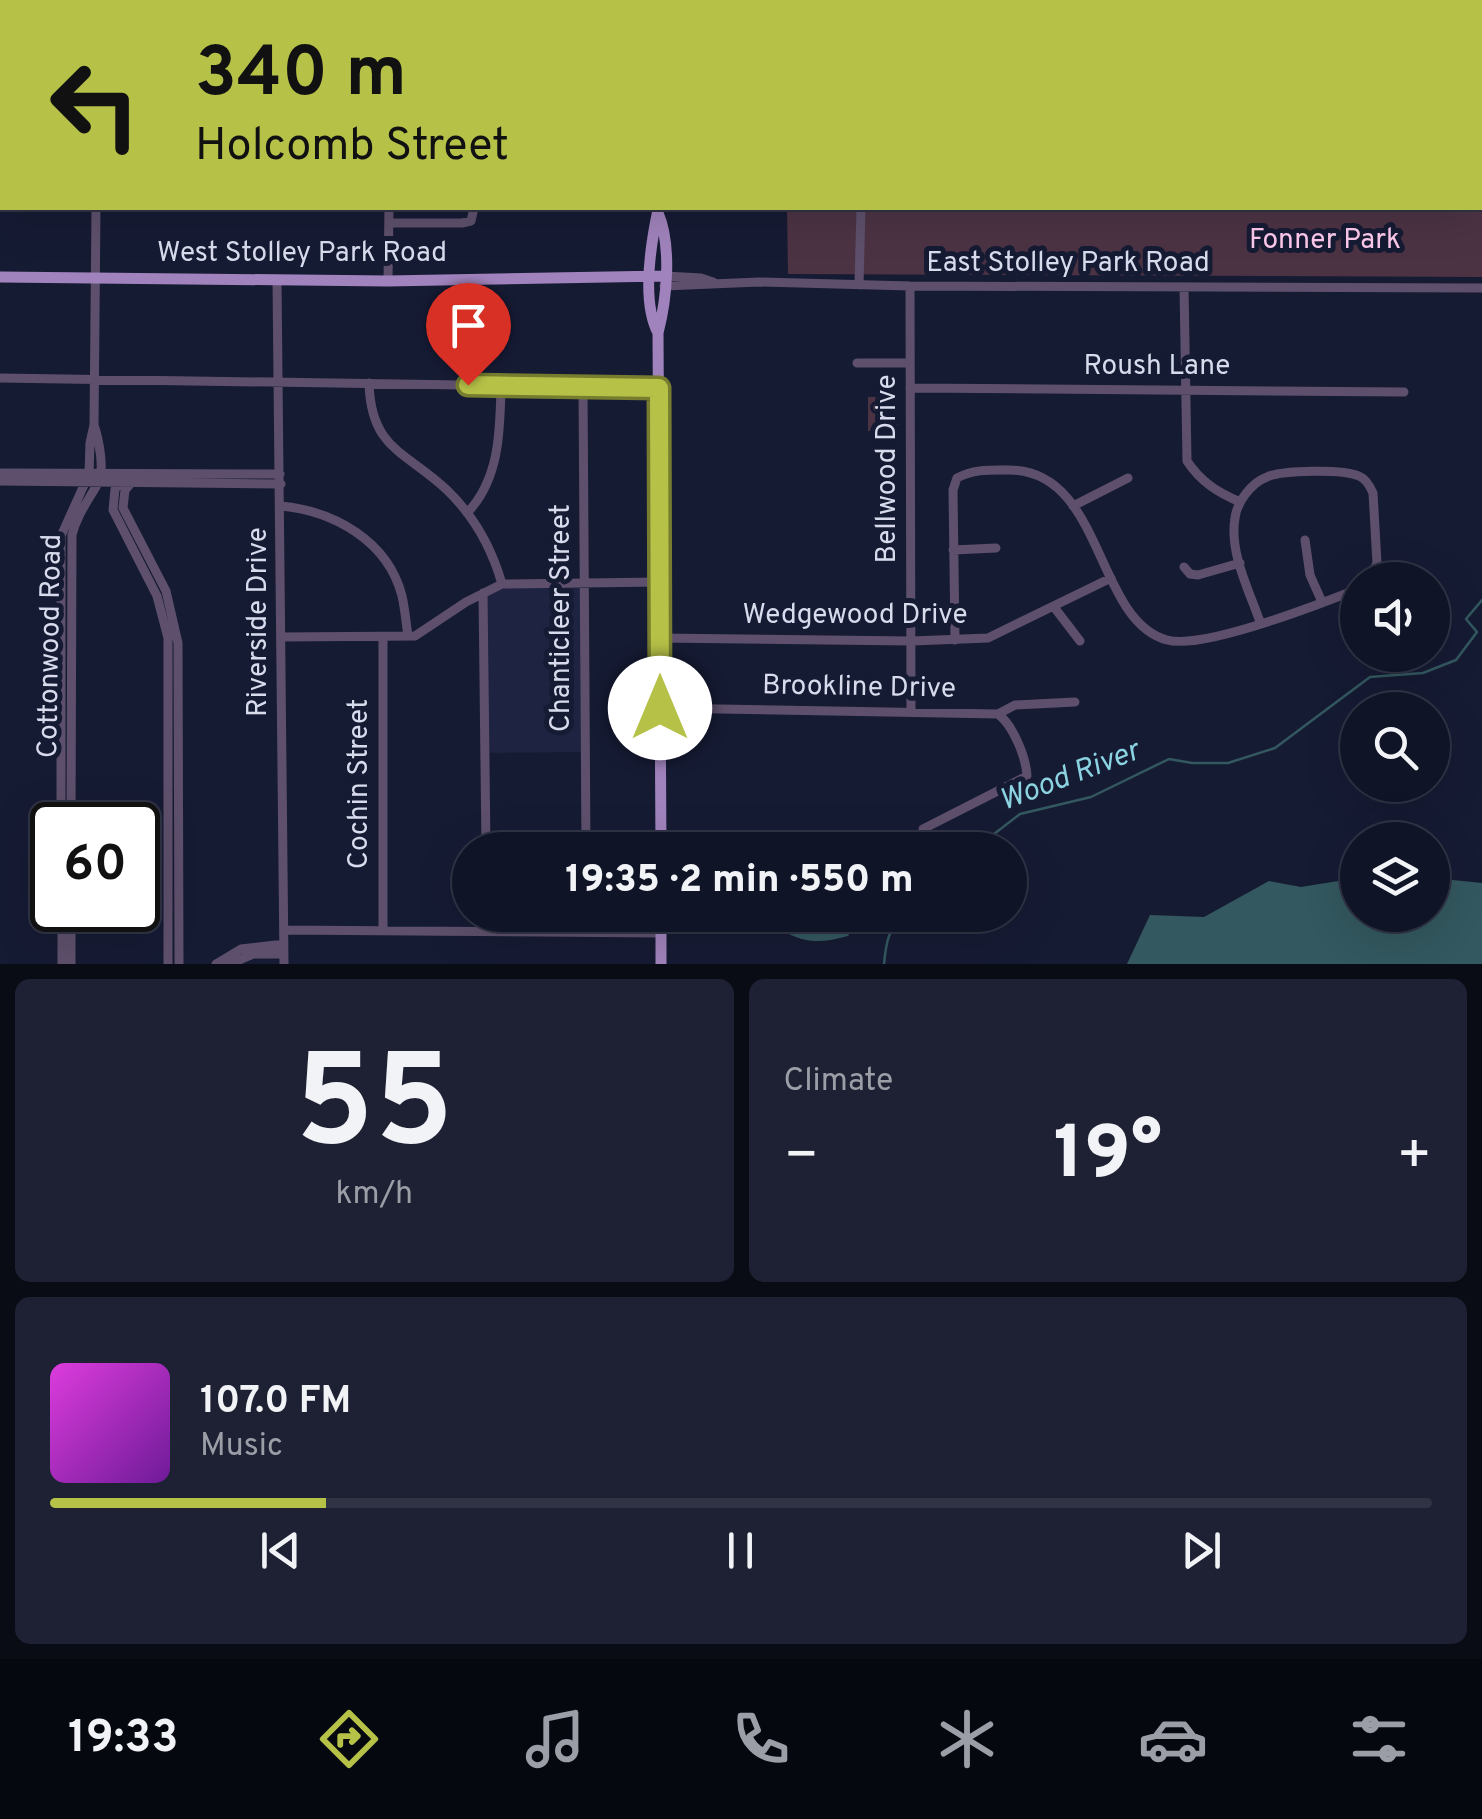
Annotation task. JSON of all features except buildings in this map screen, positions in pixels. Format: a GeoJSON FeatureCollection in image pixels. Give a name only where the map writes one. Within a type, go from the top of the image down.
{"type":"FeatureCollection","features":[{"type":"Feature","properties":{"kind":"main road"},"geometry":{"type":"LineString","coordinates":[[658,210],[652,230],[650,279],[652,322],[658,333]]}},
{"type":"Feature","properties":{"kind":"main road"},"geometry":{"type":"LineString","coordinates":[[658,210],[665,229],[658,333],[661,832]]}},
{"type":"Feature","properties":{"kind":"main road","name":"West Stolley Park Road"},"geometry":{"type":"LineString","coordinates":[[0,277],[664,281]]}},
{"type":"Feature","properties":{"kind":"main road"},"geometry":{"type":"LineString","coordinates":[[662,933],[662,964]]}},
{"type":"Feature","properties":{"kind":"street"},"geometry":{"type":"LineString","coordinates":[[96,210],[94,426],[99,443],[93,478],[158,596],[168,638],[168,964]]}},
{"type":"Feature","properties":{"kind":"street"},"geometry":{"type":"LineString","coordinates":[[388,281],[389,210]]}},
{"type":"Feature","properties":{"kind":"street"},"geometry":{"type":"LineString","coordinates":[[389,222],[456,223],[470,221],[473,210]]}},
{"type":"Feature","properties":{"kind":"street"},"geometry":{"type":"LineString","coordinates":[[859,285],[861,210]]}},
{"type":"Feature","properties":{"kind":"street","name":"East Stolley Park Road"},"geometry":{"type":"LineString","coordinates":[[664,281],[701,278],[714,282],[910,286],[1482,288]]}},
{"type":"Feature","properties":{"kind":"street","name":"Riverside Drive"},"geometry":{"type":"LineString","coordinates":[[278,280],[284,954]]}},
{"type":"Feature","properties":{"kind":"street","name":"Bellwood Drive"},"geometry":{"type":"LineString","coordinates":[[910,286],[911,711]]}},
{"type":"Feature","properties":{"kind":"street"},"geometry":{"type":"LineString","coordinates":[[1184,287],[1187,461],[1198,478],[1240,502]]}},
{"type":"Feature","properties":{"kind":"street"},"geometry":{"type":"LineString","coordinates":[[857,363],[910,363]]}},
{"type":"Feature","properties":{"kind":"street"},"geometry":{"type":"LineString","coordinates":[[0,378],[659,388]]}},
{"type":"Feature","properties":{"kind":"street"},"geometry":{"type":"LineString","coordinates":[[368,383],[371,415],[377,428],[404,458],[449,492],[467,514],[495,561],[502,584]]}},
{"type":"Feature","properties":{"kind":"street"},"geometry":{"type":"LineString","coordinates":[[467,514],[494,465],[500,440],[501,386]]}},
{"type":"Feature","properties":{"kind":"street","name":"Chanticleer Street"},"geometry":{"type":"LineString","coordinates":[[583,386],[586,832]]}},
{"type":"Feature","properties":{"kind":"street","name":"Roush Lane"},"geometry":{"type":"LineString","coordinates":[[910,388],[1404,392]]}},
{"type":"Feature","properties":{"kind":"street"},"geometry":{"type":"LineString","coordinates":[[954,640],[953,490],[957,478],[970,472],[1017,470],[1041,475],[1059,486],[1133,614],[1148,631],[1163,640],[1206,640],[1340,596]]}},
{"type":"Feature","properties":{"kind":"street"},"geometry":{"type":"LineString","coordinates":[[0,473],[93,478]]}},
{"type":"Feature","properties":{"kind":"street"},"geometry":{"type":"LineString","coordinates":[[1260,622],[1240,563],[1234,531],[1240,502],[1266,477],[1285,473],[1359,476],[1372,493],[1377,562]]}},
{"type":"Feature","properties":{"kind":"street","name":"Cottonwood Road"},"geometry":{"type":"LineString","coordinates":[[62,802],[62,536],[93,478]]}},
{"type":"Feature","properties":{"kind":"street","name":"Cottonwood Road"},"geometry":{"type":"LineString","coordinates":[[71,802],[72,535],[93,478]]}},
{"type":"Feature","properties":{"kind":"street"},"geometry":{"type":"LineString","coordinates":[[114,510],[113,494],[129,478]]}},
{"type":"Feature","properties":{"kind":"street"},"geometry":{"type":"LineString","coordinates":[[129,478],[122,494],[123,508],[166,591],[178,643],[179,964]]}},
{"type":"Feature","properties":{"kind":"street"},"geometry":{"type":"LineString","coordinates":[[1073,506],[1128,478]]}},
{"type":"Feature","properties":{"kind":"street"},"geometry":{"type":"LineString","coordinates":[[0,481],[280,479]]}},
{"type":"Feature","properties":{"kind":"street"},"geometry":{"type":"LineString","coordinates":[[280,506],[322,514],[363,536],[388,564],[396,580],[408,636]]}},
{"type":"Feature","properties":{"kind":"street"},"geometry":{"type":"LineString","coordinates":[[1305,540],[1310,575],[1322,602]]}},
{"type":"Feature","properties":{"kind":"street"},"geometry":{"type":"LineString","coordinates":[[953,550],[996,548]]}},
{"type":"Feature","properties":{"kind":"street"},"geometry":{"type":"LineString","coordinates":[[1184,567],[1198,576],[1240,563]]}},
{"type":"Feature","properties":{"kind":"street","name":"Wedgewood Drive"},"geometry":{"type":"LineString","coordinates":[[660,638],[988,638],[1111,578]]}},
{"type":"Feature","properties":{"kind":"street"},"geometry":{"type":"LineString","coordinates":[[281,637],[408,636],[429,628],[502,584],[660,582]]}},
{"type":"Feature","properties":{"kind":"street"},"geometry":{"type":"LineString","coordinates":[[483,593],[486,832]]}},
{"type":"Feature","properties":{"kind":"street"},"geometry":{"type":"LineString","coordinates":[[1054,607],[1080,641]]}},
{"type":"Feature","properties":{"kind":"street","name":"Cochin Street"},"geometry":{"type":"LineString","coordinates":[[383,637],[383,931]]}},
{"type":"Feature","properties":{"kind":"street","name":"Brookline Drive"},"geometry":{"type":"LineString","coordinates":[[660,708],[998,714],[1015,705],[1075,702]]}},
{"type":"Feature","properties":{"kind":"street"},"geometry":{"type":"LineString","coordinates":[[923,829],[1026,776],[1027,768],[1010,728],[998,714]]}},
{"type":"Feature","properties":{"kind":"street"},"geometry":{"type":"LineString","coordinates":[[284,930],[452,932]]}},
{"type":"Feature","properties":{"kind":"street"},"geometry":{"type":"LineString","coordinates":[[62,932],[62,964]]}},
{"type":"Feature","properties":{"kind":"street"},"geometry":{"type":"LineString","coordinates":[[71,932],[71,964]]}},
{"type":"Feature","properties":{"kind":"street"},"geometry":{"type":"LineString","coordinates":[[586,932],[662,933]]}},
{"type":"Feature","properties":{"kind":"street"},"geometry":{"type":"LineString","coordinates":[[216,964],[241,949],[284,954]]}},
{"type":"Feature","properties":{"kind":"street"},"geometry":{"type":"LineString","coordinates":[[230,964],[253,954],[284,954]]}},
{"type":"Feature","properties":{"kind":"shaded area"},"geometry":{"type":"Polygon","coordinates":[[[580,587],[581,752],[488,753],[486,595],[506,588],[580,587]]]}},
{"type":"Feature","properties":{"kind":"shaded area"},"geometry":{"type":"Polygon","coordinates":[[[1450,880],[1482,883],[1482,964],[1127,964],[1150,915],[1204,917],[1269,881],[1301,887],[1340,881],[1340,932],[1450,932],[1450,880]]]}},
{"type":"Feature","properties":{"kind":"shaded area"},"geometry":{"type":"Polygon","coordinates":[[[785,932],[850,932],[848,936],[823,941],[785,932]]]}},
{"type":"Feature","properties":{"kind":"green space","name":"Fonner Park"},"geometry":{"type":"Polygon","coordinates":[[[787,210],[1482,210],[1482,277],[788,274],[787,210]]]}},
{"type":"Feature","properties":{"kind":"green space"},"geometry":{"type":"Polygon","coordinates":[[[868,397],[898,397],[898,431],[868,431],[868,397]]]}},
{"type":"Feature","properties":{"kind":"waterway","name":"Wood River"},"geometry":{"type":"LineString","coordinates":[[997,832],[1020,814],[1091,797],[1169,759],[1228,763],[1275,748],[1370,677],[1423,673],[1456,660],[1477,632],[1466,619],[1482,600]]}},
{"type":"Feature","properties":{"kind":"waterway","name":"Wood River"},"geometry":{"type":"LineString","coordinates":[[884,964],[891,932]]}},
{"type":"Feature","properties":{"kind":"route"},"geometry":{"type":"LineString","coordinates":[[468,385],[659,388],[660,708]]}}]}
